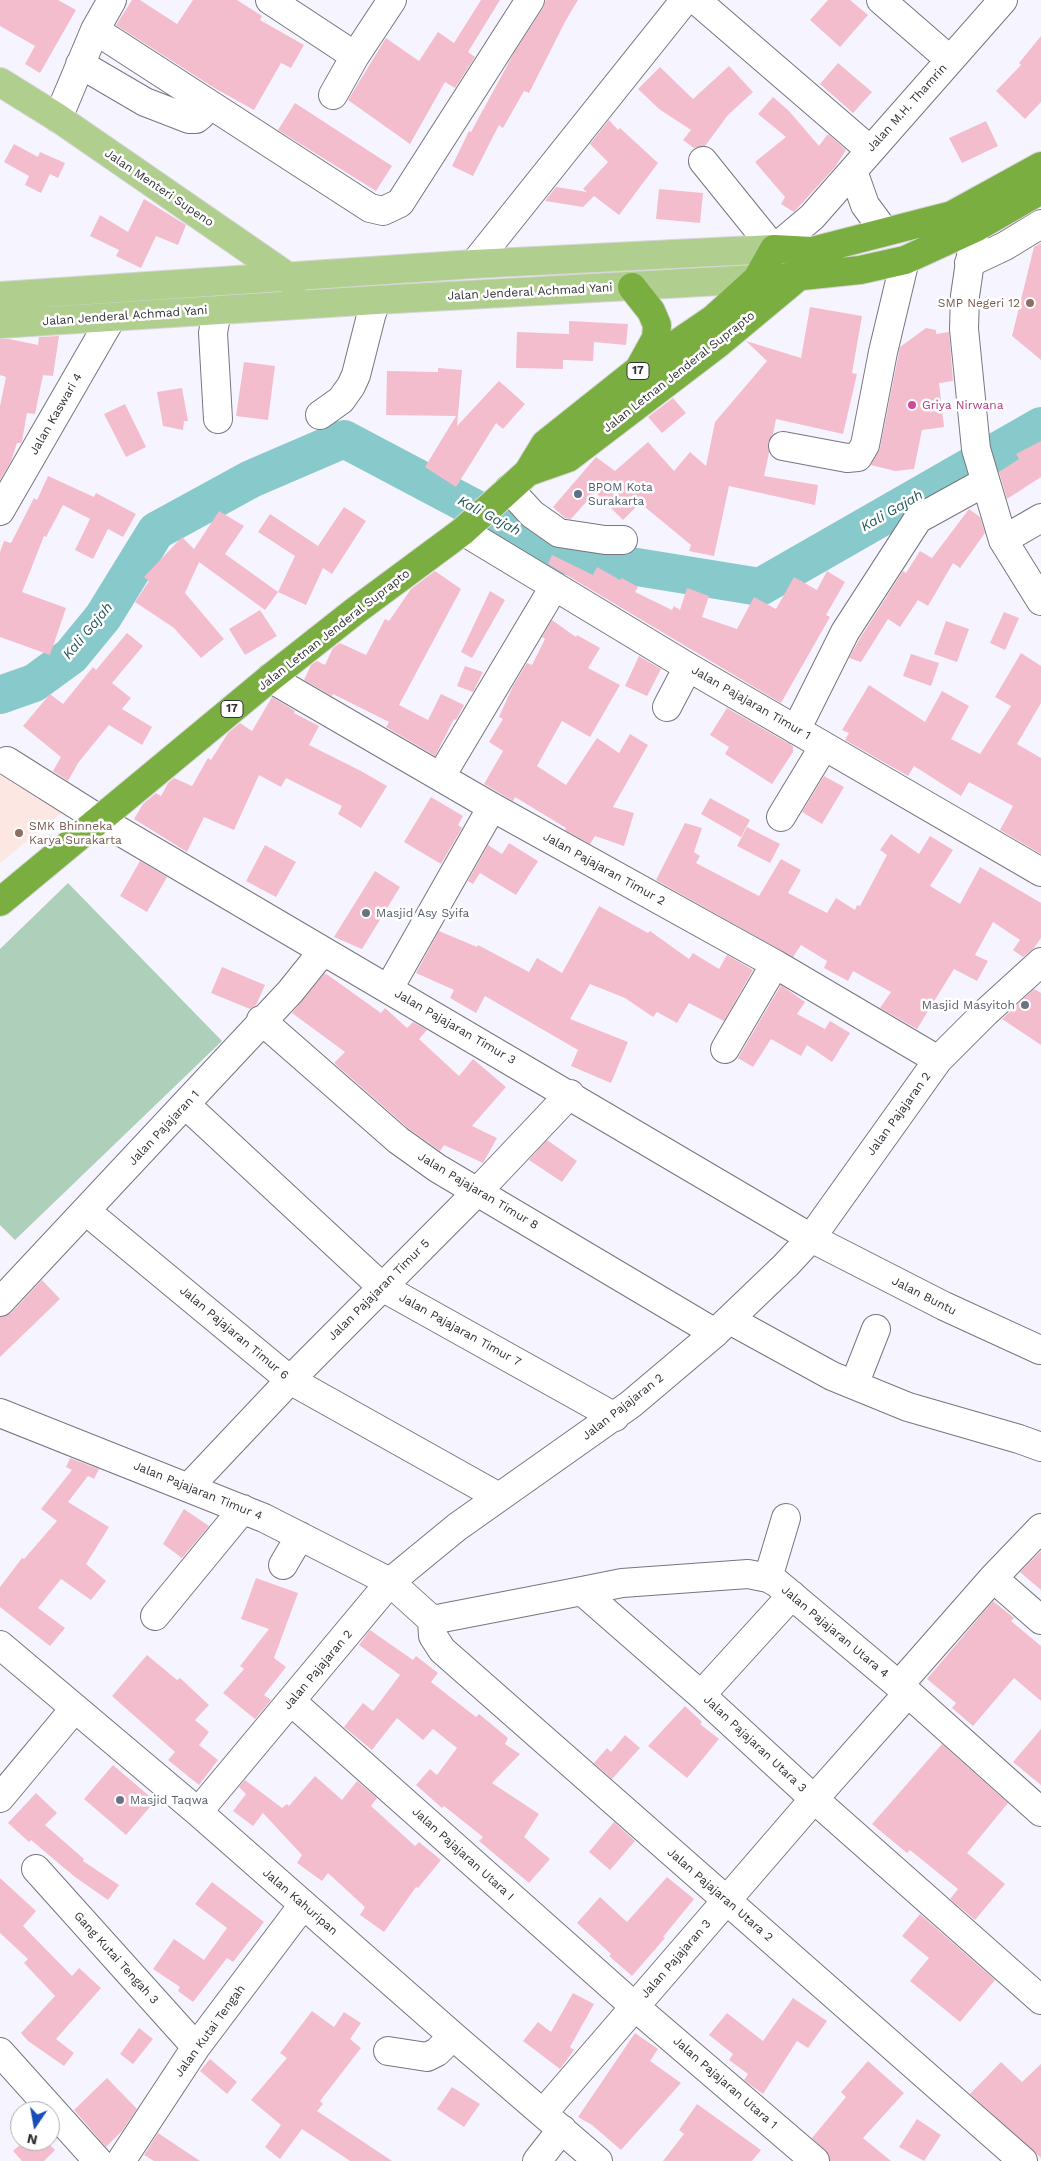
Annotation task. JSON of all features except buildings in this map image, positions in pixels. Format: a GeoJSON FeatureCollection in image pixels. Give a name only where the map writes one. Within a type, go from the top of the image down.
{"type":"FeatureCollection","features":[{"type":"Feature","properties":{"kind":"highway"},"geometry":{"type":"LineString","coordinates":[[774,249],[812,251],[952,215],[1041,166]]}},
{"type":"Feature","properties":{"kind":"highway","name":"Jalan Jenderal Achmad Yani"},"geometry":{"type":"LineString","coordinates":[[757,279],[797,278],[860,270],[905,260],[975,228],[1041,190]]}},
{"type":"Feature","properties":{"kind":"highway","name":"Jalan Letnan Jenderal Suprapto"},"geometry":{"type":"LineString","coordinates":[[0,902],[270,678],[355,610],[467,528],[513,485],[545,444],[638,370],[713,319],[757,279],[774,249]]}},
{"type":"Feature","properties":{"kind":"highway","name":"Jalan Letnan Jenderal Suprapto"},"geometry":{"type":"LineString","coordinates":[[513,485],[568,458],[719,343],[797,278],[812,251]]}},
{"type":"Feature","properties":{"kind":"highway","name":"17"},"geometry":{"type":"LineString","coordinates":[[632,287],[651,311],[658,325],[656,338],[638,370]]}},
{"type":"Feature","properties":{"kind":"main road","name":"Jalan Menteri Supeno"},"geometry":{"type":"LineString","coordinates":[[0,82],[58,118],[290,278],[308,304]]}},
{"type":"Feature","properties":{"kind":"main road"},"geometry":{"type":"LineString","coordinates":[[0,296],[290,278],[474,264],[774,249]]}},
{"type":"Feature","properties":{"kind":"main road","name":"Jalan Jenderal Achmad Yani"},"geometry":{"type":"LineString","coordinates":[[0,324],[308,304],[757,279]]}},
{"type":"Feature","properties":{"kind":"street"},"geometry":{"type":"LineString","coordinates":[[58,118],[95,30],[112,0]]}},
{"type":"Feature","properties":{"kind":"street"},"geometry":{"type":"LineString","coordinates":[[270,0],[355,56]]}},
{"type":"Feature","properties":{"kind":"street"},"geometry":{"type":"LineString","coordinates":[[333,95],[355,56],[392,0]]}},
{"type":"Feature","properties":{"kind":"street"},"geometry":{"type":"LineString","coordinates":[[95,30],[370,208],[383,211],[400,203],[530,0]]}},
{"type":"Feature","properties":{"kind":"street"},"geometry":{"type":"LineString","coordinates":[[474,264],[685,0]]}},
{"type":"Feature","properties":{"kind":"street"},"geometry":{"type":"LineString","coordinates":[[696,0],[870,150]]}},
{"type":"Feature","properties":{"kind":"street"},"geometry":{"type":"LineString","coordinates":[[881,0],[950,60]]}},
{"type":"Feature","properties":{"kind":"street","name":"Jalan M.H. Thamrin"},"geometry":{"type":"LineString","coordinates":[[812,217],[1003,0]]}},
{"type":"Feature","properties":{"kind":"street"},"geometry":{"type":"LineString","coordinates":[[80,64],[145,102],[189,119],[196,119],[208,104]]}},
{"type":"Feature","properties":{"kind":"street"},"geometry":{"type":"LineString","coordinates":[[703,162],[774,249]]}},
{"type":"Feature","properties":{"kind":"street"},"geometry":{"type":"LineString","coordinates":[[853,171],[865,206],[885,232]]}},
{"type":"Feature","properties":{"kind":"street","name":"Jalan Letnan Jenderal Suprapto"},"geometry":{"type":"LineString","coordinates":[[774,249],[812,217]]}},
{"type":"Feature","properties":{"kind":"street"},"geometry":{"type":"LineString","coordinates":[[969,263],[1005,246],[1041,224]]}},
{"type":"Feature","properties":{"kind":"street"},"geometry":{"type":"LineString","coordinates":[[975,228],[969,263],[964,329],[976,450],[1004,540],[1041,601]]}},
{"type":"Feature","properties":{"kind":"street"},"geometry":{"type":"LineString","coordinates":[[783,446],[847,458],[858,457],[865,445],[883,352],[905,260]]}},
{"type":"Feature","properties":{"kind":"street"},"geometry":{"type":"LineString","coordinates":[[320,415],[341,400],[351,386],[356,375],[370,316],[376,300]]}},
{"type":"Feature","properties":{"kind":"street"},"geometry":{"type":"LineString","coordinates":[[217,310],[213,333],[218,419]]}},
{"type":"Feature","properties":{"kind":"street","name":"Jalan Kaswari 4"},"geometry":{"type":"LineString","coordinates":[[0,511],[112,317]]}},
{"type":"Feature","properties":{"kind":"street"},"geometry":{"type":"LineString","coordinates":[[796,730],[845,632],[918,519],[984,480]]}},
{"type":"Feature","properties":{"kind":"street"},"geometry":{"type":"LineString","coordinates":[[513,485],[532,514],[558,533],[605,540],[623,540]]}},
{"type":"Feature","properties":{"kind":"street"},"geometry":{"type":"LineString","coordinates":[[1004,540],[1041,518]]}},
{"type":"Feature","properties":{"kind":"street","name":"Jalan Pajajaran Timur 1"},"geometry":{"type":"LineString","coordinates":[[467,528],[554,587],[1041,872]]}},
{"type":"Feature","properties":{"kind":"street"},"geometry":{"type":"LineString","coordinates":[[441,776],[554,587]]}},
{"type":"Feature","properties":{"kind":"street"},"geometry":{"type":"LineString","coordinates":[[667,707],[688,667]]}},
{"type":"Feature","properties":{"kind":"street","name":"Jalan Pajajaran Timur 2"},"geometry":{"type":"LineString","coordinates":[[270,678],[492,807],[775,964],[938,1060]]}},
{"type":"Feature","properties":{"kind":"street"},"geometry":{"type":"LineString","coordinates":[[781,816],[824,746]]}},
{"type":"Feature","properties":{"kind":"street","name":"Jalan Pajajaran Timur 3"},"geometry":{"type":"LineString","coordinates":[[7,761],[99,819],[570,1094],[811,1238]]}},
{"type":"Feature","properties":{"kind":"street"},"geometry":{"type":"LineString","coordinates":[[389,988],[492,807]]}},
{"type":"Feature","properties":{"kind":"street","name":"Jalan Pajajaran 1"},"geometry":{"type":"LineString","coordinates":[[0,1302],[290,992],[323,951]]}},
{"type":"Feature","properties":{"kind":"street"},"geometry":{"type":"LineString","coordinates":[[725,1049],[775,964]]}},
{"type":"Feature","properties":{"kind":"street","name":"Jalan Pajajaran 2"},"geometry":{"type":"LineString","coordinates":[[198,1812],[292,1702],[390,1582],[457,1527],[614,1417],[723,1326],[786,1265],[811,1238],[938,1060],[1035,975]]}},
{"type":"Feature","properties":{"kind":"street","name":"Jalan Pajajaran Timur 8"},"geometry":{"type":"LineString","coordinates":[[262,1020],[398,1140],[437,1168],[478,1192],[723,1326],[832,1376],[908,1406],[1041,1447]]}},
{"type":"Feature","properties":{"kind":"street","name":"Jalan Pajajaran Timur 5"},"geometry":{"type":"LineString","coordinates":[[189,1487],[290,1380],[478,1192],[570,1094]]}},
{"type":"Feature","properties":{"kind":"street","name":"Jalan Pajajaran Timur 7"},"geometry":{"type":"LineString","coordinates":[[186,1105],[382,1287],[614,1417]]}},
{"type":"Feature","properties":{"kind":"street","name":"Jalan Pajajaran Timur 6"},"geometry":{"type":"LineString","coordinates":[[86,1210],[290,1380],[499,1497]]}},
{"type":"Feature","properties":{"kind":"street","name":"Jalan Buntu"},"geometry":{"type":"LineString","coordinates":[[811,1238],[952,1310],[1040,1350]]}},
{"type":"Feature","properties":{"kind":"street"},"geometry":{"type":"LineString","coordinates":[[854,1385],[876,1329]]}},
{"type":"Feature","properties":{"kind":"street","name":"Jalan Pajajaran Timur 4"},"geometry":{"type":"LineString","coordinates":[[0,1413],[243,1509],[300,1536],[390,1582],[432,1620]]}},
{"type":"Feature","properties":{"kind":"street"},"geometry":{"type":"LineString","coordinates":[[155,1616],[243,1509]]}},
{"type":"Feature","properties":{"kind":"street"},"geometry":{"type":"LineString","coordinates":[[768,1578],[786,1518]]}},
{"type":"Feature","properties":{"kind":"street","name":"Jalan Pajajaran 3"},"geometry":{"type":"LineString","coordinates":[[536,2161],[552,2121],[634,2006],[814,1799],[993,1578],[1041,1528]]}},
{"type":"Feature","properties":{"kind":"street"},"geometry":{"type":"LineString","coordinates":[[283,1565],[300,1536]]}},
{"type":"Feature","properties":{"kind":"street","name":"Jalan Pajajaran Utara 4"},"geometry":{"type":"LineString","coordinates":[[582,1591],[622,1583],[748,1574],[768,1578],[792,1595],[903,1689],[1041,1812]]}},
{"type":"Feature","properties":{"kind":"street"},"geometry":{"type":"LineString","coordinates":[[993,1578],[1041,1620]]}},
{"type":"Feature","properties":{"kind":"street"},"geometry":{"type":"LineString","coordinates":[[432,1620],[582,1591]]}},
{"type":"Feature","properties":{"kind":"street","name":"Jalan Pajajaran Utara 3"},"geometry":{"type":"LineString","coordinates":[[582,1591],[701,1695],[814,1799],[1041,2000]]}},
{"type":"Feature","properties":{"kind":"street"},"geometry":{"type":"LineString","coordinates":[[701,1695],[792,1595]]}},
{"type":"Feature","properties":{"kind":"street","name":"Jalan Pajajaran Utara 2"},"geometry":{"type":"LineString","coordinates":[[432,1620],[433,1636],[442,1650],[1023,2161]]}},
{"type":"Feature","properties":{"kind":"street","name":"Jalan Kahuripan"},"geometry":{"type":"LineString","coordinates":[[0,1645],[198,1812],[598,2161]]}},
{"type":"Feature","properties":{"kind":"street","name":"Jalan Pajajaran Utara I"},"geometry":{"type":"LineString","coordinates":[[292,1702],[634,2006]]}},
{"type":"Feature","properties":{"kind":"street"},"geometry":{"type":"LineString","coordinates":[[0,1798],[75,1708]]}},
{"type":"Feature","properties":{"kind":"street","name":"Gang Kutai Tengah 3"},"geometry":{"type":"LineString","coordinates":[[36,1869],[196,2047]]}},
{"type":"Feature","properties":{"kind":"street","name":"Jalan Kutai Tengah"},"geometry":{"type":"LineString","coordinates":[[121,2161],[196,2047],[304,1905]]}},
{"type":"Feature","properties":{"kind":"street","name":"Jalan Pajajaran Utara 1"},"geometry":{"type":"LineString","coordinates":[[634,2006],[815,2161]]}},
{"type":"Feature","properties":{"kind":"street"},"geometry":{"type":"LineString","coordinates":[[388,2051],[427,2058],[438,2052],[453,2036]]}},
{"type":"Feature","properties":{"kind":"street"},"geometry":{"type":"LineString","coordinates":[[0,2052],[98,2161]]}},
{"type":"Feature","properties":{"kind":"shaded area","name":"SMK Bhinneka Karya Surakarta"},"geometry":{"type":"Polygon","coordinates":[[[0,756],[75,802],[0,863],[0,756]]]}},
{"type":"Feature","properties":{"kind":"green space"},"geometry":{"type":"Polygon","coordinates":[[[68,883],[222,1041],[15,1240],[0,1225],[0,949],[68,883]]]}},
{"type":"Feature","properties":{"kind":"waterway","name":"Kali Gajah"},"geometry":{"type":"LineString","coordinates":[[0,695],[34,683],[71,656],[103,617],[156,531],[251,479],[344,439],[563,555],[760,587],[1041,426]]}},
{"type":"Feature","properties":{"kind":"place","name":"SMP Negeri 12"},"geometry":{"type":"Point","coordinates":[1030,303]}},
{"type":"Feature","properties":{"kind":"place","name":"Griya Nirwana"},"geometry":{"type":"Point","coordinates":[912,405]}},
{"type":"Feature","properties":{"kind":"place","name":"BPOM Kota Surakarta"},"geometry":{"type":"Point","coordinates":[578,494]}},
{"type":"Feature","properties":{"kind":"place","name":"SMK Bhinneka Karya Surakarta"},"geometry":{"type":"Point","coordinates":[19,833]}},
{"type":"Feature","properties":{"kind":"place","name":"Masjid Asy Syifa"},"geometry":{"type":"Point","coordinates":[366,913]}},
{"type":"Feature","properties":{"kind":"place","name":"Masjid Masyitoh"},"geometry":{"type":"Point","coordinates":[1025,1005]}},
{"type":"Feature","properties":{"kind":"place","name":"Masjid Taqwa"},"geometry":{"type":"Point","coordinates":[120,1800]}}]}
